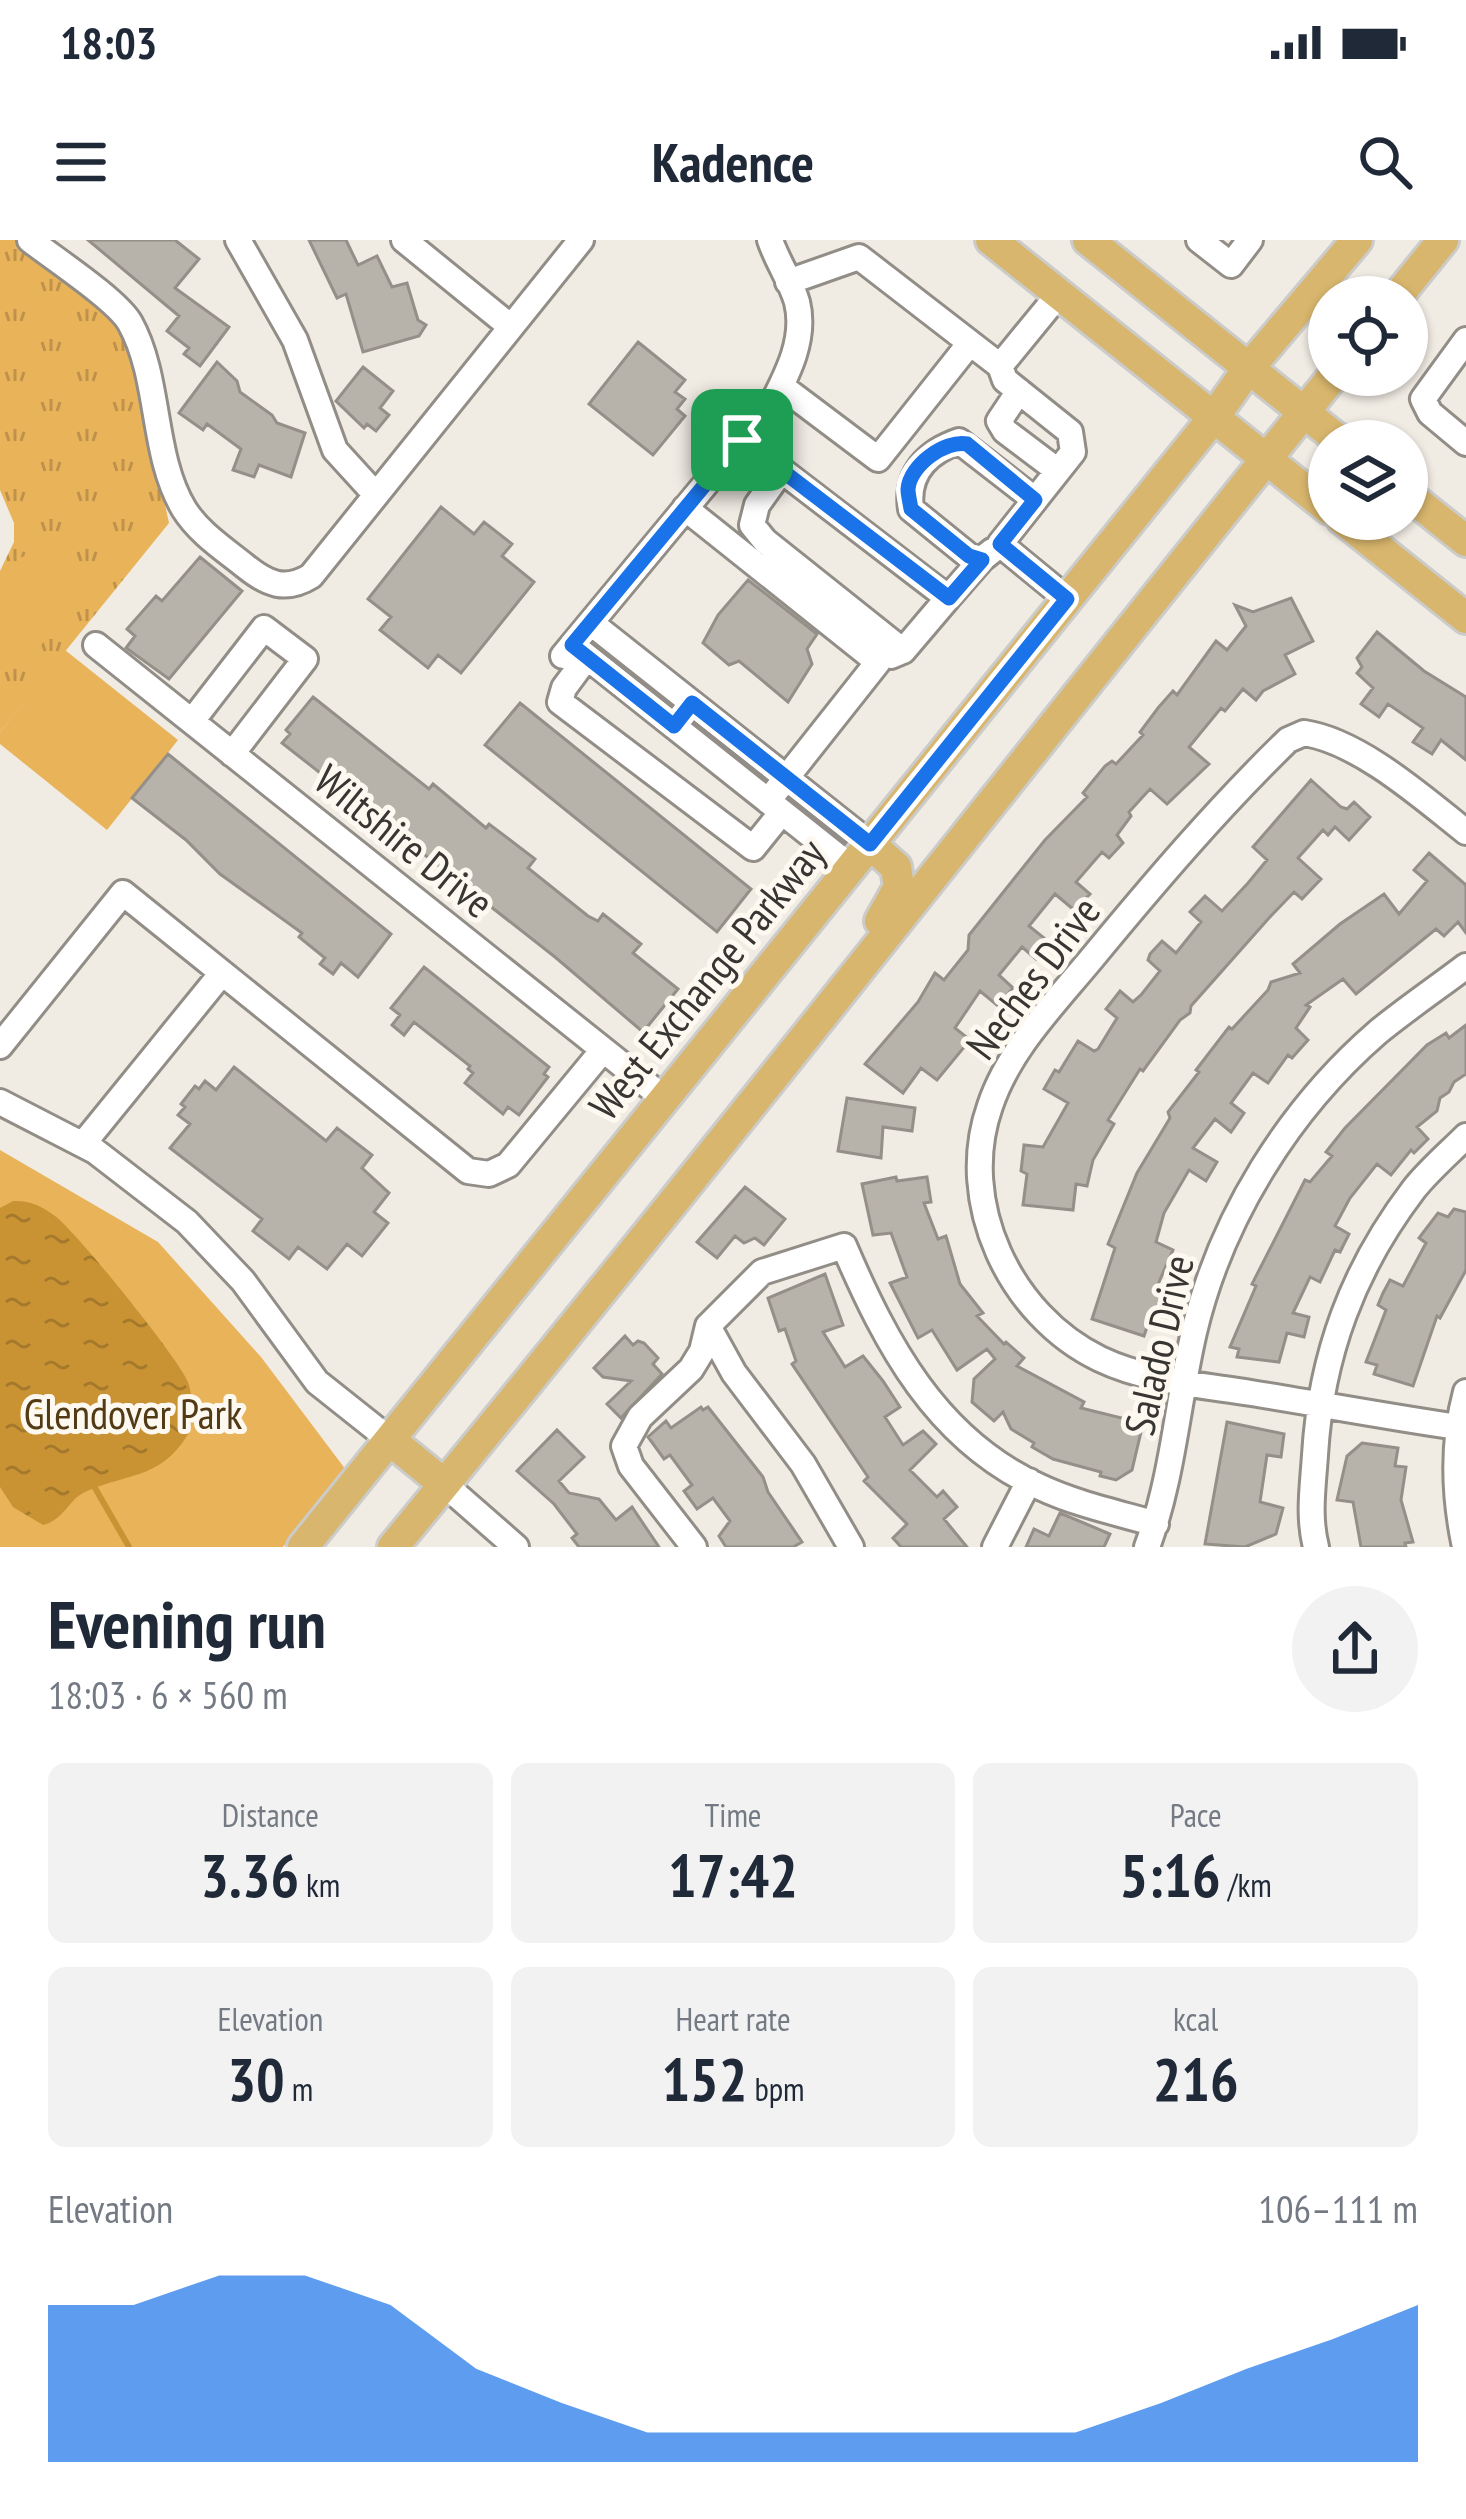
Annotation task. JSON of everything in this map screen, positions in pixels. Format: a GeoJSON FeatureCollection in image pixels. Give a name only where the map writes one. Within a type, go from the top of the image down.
{"type":"FeatureCollection","features":[{"type":"Feature","properties":{"kind":"main road"},"geometry":{"type":"LineString","coordinates":[[991,240],[1308,492]]}},
{"type":"Feature","properties":{"kind":"main road"},"geometry":{"type":"LineString","coordinates":[[1088,240],[1313,420]]}},
{"type":"Feature","properties":{"kind":"main road","name":"West Exchange Parkway"},"geometry":{"type":"LineString","coordinates":[[303,1547],[1248,369],[1357,240]]}},
{"type":"Feature","properties":{"kind":"main road"},"geometry":{"type":"LineString","coordinates":[[1414,276],[1444,240]]}},
{"type":"Feature","properties":{"kind":"main road"},"geometry":{"type":"LineString","coordinates":[[393,1547],[782,1071],[1317,396]]}},
{"type":"Feature","properties":{"kind":"main road"},"geometry":{"type":"LineString","coordinates":[[1428,511],[1466,541]]}},
{"type":"Feature","properties":{"kind":"main road"},"geometry":{"type":"LineString","coordinates":[[1368,540],[1465,617]]}},
{"type":"Feature","properties":{"kind":"main road"},"geometry":{"type":"LineString","coordinates":[[782,1071],[803,1023],[891,906],[899,887],[896,867],[860,856]]}},
{"type":"Feature","properties":{"kind":"main road"},"geometry":{"type":"LineString","coordinates":[[390,1440],[444,1484]]}},
{"type":"Feature","properties":{"kind":"street"},"geometry":{"type":"LineString","coordinates":[[30,240],[125,315],[140,349],[174,489],[197,527],[264,581],[280,586],[298,584],[311,576],[581,240]]}},
{"type":"Feature","properties":{"kind":"street"},"geometry":{"type":"LineString","coordinates":[[238,240],[295,340],[335,450],[376,495]]}},
{"type":"Feature","properties":{"kind":"street"},"geometry":{"type":"LineString","coordinates":[[404,240],[511,327]]}},
{"type":"Feature","properties":{"kind":"street"},"geometry":{"type":"LineString","coordinates":[[770,240],[788,282],[798,304],[792,367],[772,404],[591,622],[574,653],[560,702],[753,848],[786,778],[878,662],[903,651],[1073,452],[1070,432],[1005,380],[1000,366],[859,257],[788,282]]}},
{"type":"Feature","properties":{"kind":"street"},"geometry":{"type":"LineString","coordinates":[[1199,240],[1231,265],[1250,240]]}},
{"type":"Feature","properties":{"kind":"street"},"geometry":{"type":"LineString","coordinates":[[1000,366],[1059,294]]}},
{"type":"Feature","properties":{"kind":"street"},"geometry":{"type":"LineString","coordinates":[[1428,389],[1466,340]]}},
{"type":"Feature","properties":{"kind":"street"},"geometry":{"type":"LineString","coordinates":[[782,386],[878,459],[970,343]]}},
{"type":"Feature","properties":{"kind":"street"},"geometry":{"type":"LineString","coordinates":[[1019,392],[999,421],[1005,431],[1058,471]]}},
{"type":"Feature","properties":{"kind":"street"},"geometry":{"type":"LineString","coordinates":[[1428,394],[1466,427]]}},
{"type":"Feature","properties":{"kind":"street"},"geometry":{"type":"LineString","coordinates":[[1426,396],[1426,410],[1466,443]]}},
{"type":"Feature","properties":{"kind":"street"},"geometry":{"type":"LineString","coordinates":[[742,440],[949,598]]}},
{"type":"Feature","properties":{"kind":"street"},"geometry":{"type":"LineString","coordinates":[[1035,500],[959,441],[944,446],[913,474],[908,489],[911,509],[969,556],[991,552],[1067,599]]}},
{"type":"Feature","properties":{"kind":"street"},"geometry":{"type":"LineString","coordinates":[[782,470],[757,505],[752,525],[765,541],[903,651]]}},
{"type":"Feature","properties":{"kind":"street"},"geometry":{"type":"LineString","coordinates":[[685,508],[878,662]]}},
{"type":"Feature","properties":{"kind":"street"},"geometry":{"type":"LineString","coordinates":[[591,622],[786,778],[860,856]]}},
{"type":"Feature","properties":{"kind":"street"},"geometry":{"type":"LineString","coordinates":[[192,722],[264,628],[305,659],[232,754]]}},
{"type":"Feature","properties":{"kind":"street","name":"Wiltshire Drive"},"geometry":{"type":"LineString","coordinates":[[95,645],[664,1099]]}},
{"type":"Feature","properties":{"kind":"street"},"geometry":{"type":"LineString","coordinates":[[574,653],[775,806],[860,856]]}},
{"type":"Feature","properties":{"kind":"street"},"geometry":{"type":"LineString","coordinates":[[674,726],[692,703]]}},
{"type":"Feature","properties":{"kind":"street","name":"Neches Drive"},"geometry":{"type":"LineString","coordinates":[[1458,1427],[1184,1382],[1102,1360],[1066,1339],[1026,1299],[991,1234],[981,1182],[983,1129],[1004,1075],[1060,996],[1273,754],[1304,733],[1320,735],[1372,764],[1466,832]]}},
{"type":"Feature","properties":{"kind":"street"},"geometry":{"type":"LineString","coordinates":[[0,1046],[123,893],[478,1174],[508,1166],[603,1050]]}},
{"type":"Feature","properties":{"kind":"street","name":"Salado Drive"},"geometry":{"type":"LineString","coordinates":[[1152,1536],[1213,1269],[1240,1207],[1280,1143],[1324,1086],[1378,1032],[1466,966]]}},
{"type":"Feature","properties":{"kind":"street"},"geometry":{"type":"LineString","coordinates":[[83,1144],[222,973]]}},
{"type":"Feature","properties":{"kind":"street"},"geometry":{"type":"LineString","coordinates":[[0,1102],[83,1144],[187,1222],[243,1280],[317,1382],[390,1440]]}},
{"type":"Feature","properties":{"kind":"street"},"geometry":{"type":"LineString","coordinates":[[1316,1547],[1310,1524],[1318,1404],[1336,1328],[1414,1188],[1466,1136]]}},
{"type":"Feature","properties":{"kind":"street"},"geometry":{"type":"LineString","coordinates":[[694,1547],[632,1466],[624,1447],[640,1417],[691,1369],[702,1351],[708,1326],[762,1272],[844,1246],[879,1328],[941,1414],[989,1456],[1029,1481],[1152,1536]]}},
{"type":"Feature","properties":{"kind":"street"},"geometry":{"type":"LineString","coordinates":[[708,1326],[720,1352],[802,1464],[851,1547]]}},
{"type":"Feature","properties":{"kind":"street"},"geometry":{"type":"LineString","coordinates":[[1465,1547],[1455,1475],[1466,1392]]}},
{"type":"Feature","properties":{"kind":"street"},"geometry":{"type":"LineString","coordinates":[[995,1547],[1029,1481]]}},
{"type":"Feature","properties":{"kind":"street"},"geometry":{"type":"LineString","coordinates":[[444,1484],[516,1547]]}},
{"type":"Feature","properties":{"kind":"green space"},"geometry":{"type":"Polygon","coordinates":[[[0,240],[18,240],[126,326],[169,523],[0,732],[0,571],[14,542],[14,523],[0,490],[0,240]]]}},
{"type":"Feature","properties":{"kind":"green space"},"geometry":{"type":"Polygon","coordinates":[[[25,556],[74,585],[65,614],[27,661],[7,644],[1,602],[10,571],[25,556]]]}},
{"type":"Feature","properties":{"kind":"green space"},"geometry":{"type":"Polygon","coordinates":[[[65,650],[178,740],[107,830],[0,744],[0,732],[65,650]]]}},
{"type":"Feature","properties":{"kind":"green space","name":"Glendover Park"},"geometry":{"type":"Polygon","coordinates":[[[0,1150],[158,1242],[261,1357],[346,1470],[283,1547],[0,1547],[0,1150]]]}},
{"type":"Feature","properties":{"kind":"water"},"geometry":{"type":"Polygon","coordinates":[[[13,1201],[45,1209],[83,1245],[181,1369],[192,1402],[190,1431],[165,1461],[85,1492],[43,1525],[13,1507],[0,1487],[0,1208],[13,1201]]]}},
{"type":"Feature","properties":{"kind":"building"},"geometry":{"type":"Polygon","coordinates":[[[88,240],[175,240],[199,259],[175,288],[229,327],[200,366],[184,354],[189,348],[167,331],[179,316],[88,240]]]}},
{"type":"Feature","properties":{"kind":"building"},"geometry":{"type":"Polygon","coordinates":[[[309,240],[346,240],[358,265],[377,256],[392,287],[407,283],[418,320],[426,325],[419,336],[363,352],[346,294],[337,298],[309,240]]]}},
{"type":"Feature","properties":{"kind":"building"},"geometry":{"type":"Polygon","coordinates":[[[638,342],[685,380],[675,392],[685,399],[677,409],[685,416],[653,455],[589,404],[638,342]]]}},
{"type":"Feature","properties":{"kind":"building"},"geometry":{"type":"Polygon","coordinates":[[[217,362],[237,381],[240,392],[277,423],[305,433],[291,477],[259,465],[254,477],[233,470],[241,449],[207,424],[203,430],[179,413],[217,362]]]}},
{"type":"Feature","properties":{"kind":"building"},"geometry":{"type":"Polygon","coordinates":[[[363,367],[393,391],[380,408],[389,415],[376,431],[367,424],[364,428],[336,401],[363,367]]]}},
{"type":"Feature","properties":{"kind":"building"},"geometry":{"type":"Polygon","coordinates":[[[441,507],[474,534],[484,522],[512,544],[502,556],[534,582],[461,673],[438,655],[428,668],[380,630],[391,617],[368,599],[441,507]]]}},
{"type":"Feature","properties":{"kind":"building"},"geometry":{"type":"Polygon","coordinates":[[[200,557],[242,591],[169,679],[126,648],[135,636],[127,629],[156,596],[162,601],[200,557]]]}},
{"type":"Feature","properties":{"kind":"building"},"geometry":{"type":"Polygon","coordinates":[[[748,580],[817,634],[807,649],[812,664],[788,702],[739,661],[729,665],[703,643],[718,615],[748,580]]]}},
{"type":"Feature","properties":{"kind":"building"},"geometry":{"type":"Polygon","coordinates":[[[1291,598],[1313,641],[1285,655],[1295,674],[1263,691],[1256,700],[1243,689],[1225,711],[1221,708],[1189,747],[1209,764],[1167,804],[1150,789],[1129,812],[1131,816],[1117,835],[1123,843],[1109,858],[1102,852],[1076,882],[1090,894],[1074,910],[1055,894],[1029,926],[1049,942],[1036,959],[1022,947],[999,975],[1013,988],[998,1006],[980,991],[955,1028],[970,1040],[937,1080],[921,1068],[903,1093],[865,1064],[918,1002],[935,973],[944,980],[968,950],[969,935],[1045,840],[1087,797],[1083,793],[1105,766],[1112,761],[1116,764],[1143,735],[1140,732],[1158,708],[1173,691],[1177,695],[1216,641],[1227,650],[1246,626],[1235,605],[1253,612],[1291,598]]]}},
{"type":"Feature","properties":{"kind":"building"},"geometry":{"type":"Polygon","coordinates":[[[1377,632],[1424,671],[1466,697],[1466,760],[1441,740],[1432,754],[1413,742],[1423,728],[1388,704],[1379,717],[1361,704],[1373,688],[1357,673],[1362,667],[1357,658],[1377,632]]]}},
{"type":"Feature","properties":{"kind":"building"},"geometry":{"type":"Polygon","coordinates":[[[313,697],[429,789],[433,784],[486,828],[489,824],[535,859],[528,868],[588,916],[598,921],[603,914],[641,944],[633,953],[678,989],[643,1032],[282,743],[290,734],[286,730],[313,697]]]}},
{"type":"Feature","properties":{"kind":"building"},"geometry":{"type":"Polygon","coordinates":[[[520,703],[751,889],[717,932],[485,745],[520,703]]]}},
{"type":"Feature","properties":{"kind":"building"},"geometry":{"type":"Polygon","coordinates":[[[168,754],[391,934],[358,977],[341,963],[333,974],[320,964],[325,958],[299,937],[302,933],[220,874],[132,798],[168,754]]]}},
{"type":"Feature","properties":{"kind":"building"},"geometry":{"type":"Polygon","coordinates":[[[1311,780],[1341,807],[1347,809],[1354,802],[1370,817],[1349,840],[1335,827],[1328,835],[1323,830],[1298,858],[1321,879],[1302,899],[1294,892],[1269,918],[1140,1069],[1108,1120],[1114,1124],[1093,1160],[1087,1186],[1076,1184],[1073,1210],[1023,1205],[1024,1145],[1043,1147],[1068,1103],[1044,1089],[1055,1070],[1059,1072],[1078,1041],[1098,1049],[1117,1018],[1106,1009],[1120,991],[1133,1002],[1141,995],[1160,971],[1148,960],[1150,954],[1162,941],[1176,953],[1201,922],[1190,912],[1205,896],[1222,911],[1248,883],[1267,860],[1253,847],[1311,780]]]}},
{"type":"Feature","properties":{"kind":"building"},"geometry":{"type":"Polygon","coordinates":[[[1429,853],[1466,885],[1466,933],[1458,922],[1444,936],[1436,929],[1356,994],[1343,979],[1306,1005],[1310,1007],[1296,1028],[1308,1040],[1292,1058],[1288,1055],[1268,1083],[1253,1073],[1231,1103],[1244,1113],[1231,1132],[1215,1119],[1193,1148],[1217,1162],[1206,1181],[1189,1170],[1164,1213],[1156,1242],[1173,1250],[1156,1289],[1165,1292],[1155,1323],[1149,1321],[1144,1336],[1092,1319],[1115,1248],[1108,1244],[1137,1173],[1196,1070],[1271,982],[1300,973],[1293,964],[1340,924],[1384,894],[1399,914],[1427,881],[1414,870],[1429,853]]]}},
{"type":"Feature","properties":{"kind":"building"},"geometry":{"type":"Polygon","coordinates":[[[424,967],[549,1067],[544,1074],[548,1077],[519,1115],[508,1107],[503,1114],[465,1083],[473,1073],[470,1066],[414,1022],[404,1035],[392,1025],[400,1015],[391,1008],[424,967]]]}},
{"type":"Feature","properties":{"kind":"building"},"geometry":{"type":"Polygon","coordinates":[[[1466,1025],[1466,1074],[1440,1098],[1437,1111],[1417,1127],[1428,1139],[1414,1153],[1411,1150],[1391,1175],[1377,1164],[1335,1226],[1349,1234],[1340,1252],[1335,1250],[1320,1282],[1310,1277],[1293,1313],[1309,1317],[1304,1337],[1287,1333],[1279,1362],[1237,1357],[1239,1349],[1230,1347],[1256,1286],[1252,1284],[1305,1180],[1310,1182],[1332,1156],[1326,1152],[1345,1128],[1427,1045],[1446,1033],[1449,1038],[1466,1025]]]}},
{"type":"Feature","properties":{"kind":"building"},"geometry":{"type":"Polygon","coordinates":[[[234,1067],[326,1141],[337,1128],[372,1155],[362,1168],[389,1193],[374,1212],[388,1223],[362,1256],[347,1244],[327,1269],[298,1247],[289,1259],[253,1231],[262,1219],[170,1148],[190,1124],[178,1115],[195,1086],[199,1089],[205,1081],[216,1090],[234,1067]]]}},
{"type":"Feature","properties":{"kind":"building"},"geometry":{"type":"Polygon","coordinates":[[[847,1098],[915,1108],[912,1131],[883,1127],[881,1158],[838,1151],[847,1098]]]}},
{"type":"Feature","properties":{"kind":"building"},"geometry":{"type":"Polygon","coordinates":[[[896,1177],[897,1181],[927,1177],[931,1202],[924,1203],[938,1239],[946,1236],[960,1284],[983,1313],[977,1316],[1024,1358],[1017,1366],[1084,1402],[1081,1408],[1134,1421],[1132,1430],[1141,1432],[1132,1470],[1116,1480],[1032,1447],[1034,1443],[1011,1429],[1003,1412],[994,1421],[972,1402],[974,1379],[995,1359],[987,1349],[957,1370],[932,1330],[918,1338],[890,1283],[907,1277],[891,1233],[873,1235],[862,1184],[896,1177]]]}},
{"type":"Feature","properties":{"kind":"building"},"geometry":{"type":"Polygon","coordinates":[[[745,1187],[785,1219],[764,1245],[755,1238],[744,1243],[735,1236],[717,1258],[697,1242],[745,1187]]]}},
{"type":"Feature","properties":{"kind":"building"},"geometry":{"type":"Polygon","coordinates":[[[1454,1209],[1466,1212],[1466,1270],[1440,1318],[1437,1316],[1413,1386],[1374,1374],[1377,1365],[1366,1362],[1386,1310],[1378,1305],[1383,1293],[1390,1280],[1403,1286],[1426,1243],[1419,1238],[1438,1213],[1448,1217],[1454,1209]]]}},
{"type":"Feature","properties":{"kind":"building"},"geometry":{"type":"Polygon","coordinates":[[[825,1274],[843,1325],[823,1332],[845,1367],[863,1356],[883,1381],[900,1407],[885,1417],[903,1445],[923,1431],[936,1444],[910,1470],[937,1497],[943,1491],[957,1507],[944,1519],[967,1547],[901,1547],[893,1538],[907,1524],[864,1481],[868,1477],[792,1364],[796,1361],[785,1329],[779,1331],[768,1298],[825,1274]]]}},
{"type":"Feature","properties":{"kind":"building"},"geometry":{"type":"Polygon","coordinates":[[[625,1336],[633,1345],[644,1343],[658,1358],[653,1364],[662,1374],[621,1418],[607,1404],[631,1381],[603,1377],[594,1368],[625,1336]]]}},
{"type":"Feature","properties":{"kind":"building"},"geometry":{"type":"Polygon","coordinates":[[[708,1407],[763,1477],[802,1542],[793,1547],[726,1547],[719,1536],[730,1521],[713,1498],[697,1509],[684,1491],[692,1485],[670,1455],[664,1459],[648,1437],[666,1421],[671,1428],[708,1407]]]}},
{"type":"Feature","properties":{"kind":"building"},"geometry":{"type":"Polygon","coordinates":[[[1227,1422],[1284,1434],[1281,1457],[1267,1455],[1260,1502],[1283,1508],[1276,1534],[1245,1547],[1205,1544],[1227,1422]]]}},
{"type":"Feature","properties":{"kind":"building"},"geometry":{"type":"Polygon","coordinates":[[[557,1430],[584,1457],[559,1481],[569,1493],[599,1499],[616,1520],[632,1507],[659,1547],[579,1547],[572,1538],[577,1534],[554,1504],[517,1471],[557,1430]]]}},
{"type":"Feature","properties":{"kind":"building"},"geometry":{"type":"Polygon","coordinates":[[[1362,1443],[1398,1448],[1395,1466],[1406,1467],[1401,1500],[1413,1542],[1405,1543],[1406,1547],[1361,1547],[1353,1502],[1337,1500],[1347,1456],[1362,1443]]]}},
{"type":"Feature","properties":{"kind":"building"},"geometry":{"type":"Polygon","coordinates":[[[1060,1513],[1110,1534],[1104,1547],[1026,1547],[1034,1529],[1049,1536],[1060,1513]]]}},
{"type":"Feature","properties":{"kind":"waterway"},"geometry":{"type":"LineString","coordinates":[[95,1488],[129,1547]]}},
{"type":"Feature","properties":{"kind":"route"},"geometry":{"type":"LineString","coordinates":[[742,440],[949,598],[982,560],[969,556],[911,509],[908,489],[913,474],[944,446],[959,441],[967,444],[1035,500],[1000,544],[1067,599],[870,844],[692,703],[674,726],[572,645],[742,440]]}}]}
